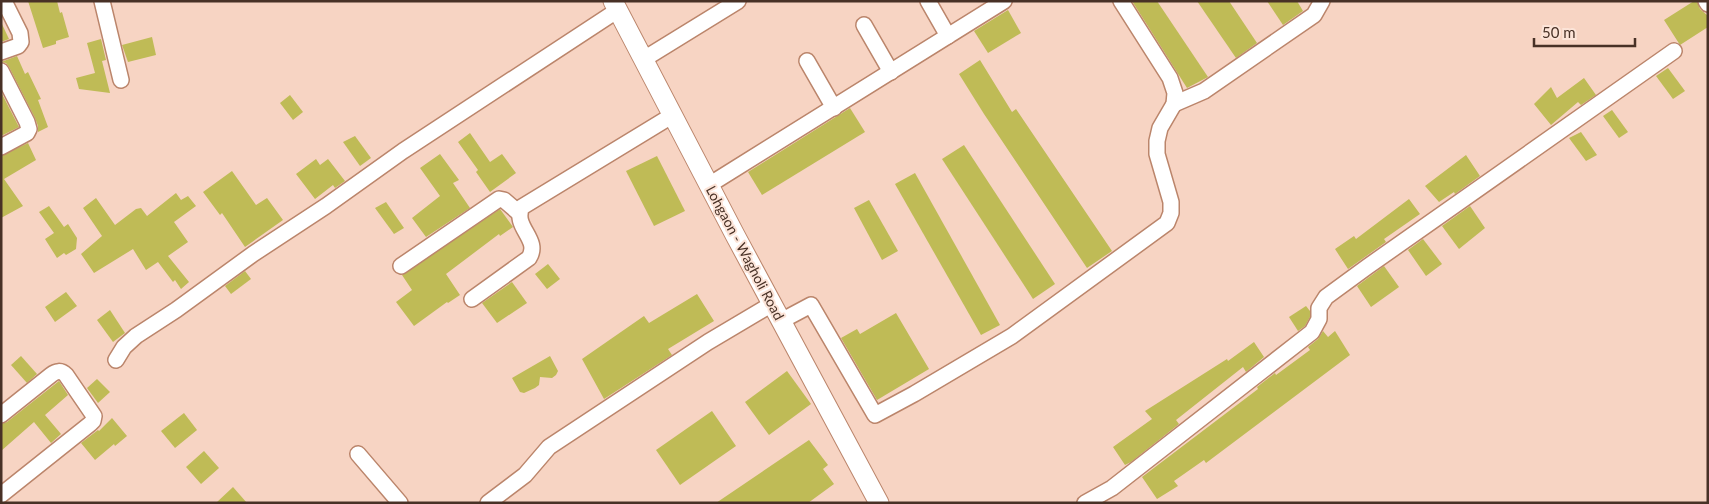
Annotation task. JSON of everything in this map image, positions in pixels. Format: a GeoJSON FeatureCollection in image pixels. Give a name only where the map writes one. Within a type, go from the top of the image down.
{"type":"FeatureCollection","features":[{"type":"Feature","properties":{"kind":"main road","name":"Lohgaon - Wagholi Road"},"geometry":{"type":"LineString","coordinates":[[616,5],[709,185],[879,503]]}},
{"type":"Feature","properties":{"kind":"street"},"geometry":{"type":"LineString","coordinates":[[1,52],[18,46],[21,42],[20,33],[4,1]]}},
{"type":"Feature","properties":{"kind":"street"},"geometry":{"type":"LineString","coordinates":[[102,1],[121,80]]}},
{"type":"Feature","properties":{"kind":"street"},"geometry":{"type":"LineString","coordinates":[[644,59],[738,1]]}},
{"type":"Feature","properties":{"kind":"street"},"geometry":{"type":"LineString","coordinates":[[928,1],[948,36]]}},
{"type":"Feature","properties":{"kind":"street"},"geometry":{"type":"LineString","coordinates":[[709,185],[1004,1]]}},
{"type":"Feature","properties":{"kind":"street"},"geometry":{"type":"LineString","coordinates":[[781,321],[811,305],[875,415],[1012,336],[1167,223],[1171,213],[1171,202],[1157,154],[1157,141],[1160,128],[1174,104],[1175,93],[1170,78],[1121,1]]}},
{"type":"Feature","properties":{"kind":"street"},"geometry":{"type":"LineString","coordinates":[[1174,104],[1212,86],[1314,15],[1322,1]]}},
{"type":"Feature","properties":{"kind":"street"},"geometry":{"type":"LineString","coordinates":[[116,360],[124,347],[136,336],[616,5]]}},
{"type":"Feature","properties":{"kind":"street"},"geometry":{"type":"LineString","coordinates":[[864,25],[891,72]]}},
{"type":"Feature","properties":{"kind":"street"},"geometry":{"type":"LineString","coordinates":[[1086,503],[1112,488],[1312,332],[1319,320],[1319,308],[1326,297],[1367,266],[1674,51]]}},
{"type":"Feature","properties":{"kind":"street"},"geometry":{"type":"LineString","coordinates":[[806,61],[834,108]]}},
{"type":"Feature","properties":{"kind":"street"},"geometry":{"type":"LineString","coordinates":[[1,71],[29,129],[26,134],[1,146]]}},
{"type":"Feature","properties":{"kind":"street"},"geometry":{"type":"LineString","coordinates":[[472,300],[529,258],[532,253],[532,245],[519,219],[522,207],[673,115]]}},
{"type":"Feature","properties":{"kind":"street"},"geometry":{"type":"LineString","coordinates":[[402,266],[499,199],[504,200],[519,213]]}},
{"type":"Feature","properties":{"kind":"street"},"geometry":{"type":"LineString","coordinates":[[488,503],[524,475],[549,447],[708,342],[772,304]]}},
{"type":"Feature","properties":{"kind":"street"},"geometry":{"type":"LineString","coordinates":[[1,415],[50,375],[63,372],[94,416],[94,421],[1,496]]}},
{"type":"Feature","properties":{"kind":"street"},"geometry":{"type":"LineString","coordinates":[[358,454],[400,503]]}},
{"type":"Feature","properties":{"kind":"building"},"geometry":{"type":"Polygon","coordinates":[[[28,1],[57,1],[69,37],[43,48],[28,1]]]}},
{"type":"Feature","properties":{"kind":"building"},"geometry":{"type":"Polygon","coordinates":[[[1132,1],[1157,1],[1208,77],[1187,88],[1132,1]]]}},
{"type":"Feature","properties":{"kind":"building"},"geometry":{"type":"Polygon","coordinates":[[[1197,1],[1229,1],[1257,43],[1236,58],[1197,1]]]}},
{"type":"Feature","properties":{"kind":"building"},"geometry":{"type":"Polygon","coordinates":[[[1267,1],[1297,1],[1303,11],[1283,25],[1267,1]]]}},
{"type":"Feature","properties":{"kind":"building"},"geometry":{"type":"Polygon","coordinates":[[[1697,1],[1700,9],[1708,16],[1708,27],[1680,45],[1664,20],[1697,1]]]}},
{"type":"Feature","properties":{"kind":"building"},"geometry":{"type":"Polygon","coordinates":[[[1008,10],[1021,33],[988,53],[974,31],[1008,10]]]}},
{"type":"Feature","properties":{"kind":"building"},"geometry":{"type":"Polygon","coordinates":[[[1,22],[9,39],[1,42],[1,22]]]}},
{"type":"Feature","properties":{"kind":"building"},"geometry":{"type":"Polygon","coordinates":[[[152,37],[156,55],[128,62],[122,45],[152,37]]]}},
{"type":"Feature","properties":{"kind":"building"},"geometry":{"type":"Polygon","coordinates":[[[101,39],[106,60],[102,61],[110,93],[79,89],[76,78],[95,73],[87,43],[101,39]]]}},
{"type":"Feature","properties":{"kind":"building"},"geometry":{"type":"Polygon","coordinates":[[[17,56],[25,74],[28,72],[41,99],[38,100],[48,127],[38,132],[35,118],[9,67],[6,63],[1,62],[17,56]]]}},
{"type":"Feature","properties":{"kind":"building"},"geometry":{"type":"Polygon","coordinates":[[[980,60],[1012,112],[1016,109],[1112,251],[1087,268],[959,74],[980,60]]]}},
{"type":"Feature","properties":{"kind":"building"},"geometry":{"type":"Polygon","coordinates":[[[1668,68],[1685,91],[1673,99],[1656,76],[1668,68]]]}},
{"type":"Feature","properties":{"kind":"building"},"geometry":{"type":"Polygon","coordinates":[[[1584,78],[1596,95],[1581,105],[1578,102],[1551,125],[1534,104],[1551,87],[1557,98],[1584,78]]]}},
{"type":"Feature","properties":{"kind":"building"},"geometry":{"type":"Polygon","coordinates":[[[1,92],[19,127],[1,136],[1,92]]]}},
{"type":"Feature","properties":{"kind":"building"},"geometry":{"type":"Polygon","coordinates":[[[290,95],[303,112],[293,120],[280,103],[290,95]]]}},
{"type":"Feature","properties":{"kind":"building"},"geometry":{"type":"Polygon","coordinates":[[[850,108],[865,132],[762,195],[748,172],[850,108]]]}},
{"type":"Feature","properties":{"kind":"building"},"geometry":{"type":"Polygon","coordinates":[[[1612,110],[1628,132],[1619,138],[1603,116],[1612,110]]]}},
{"type":"Feature","properties":{"kind":"building"},"geometry":{"type":"Polygon","coordinates":[[[1581,132],[1597,155],[1586,161],[1569,138],[1581,132]]]}},
{"type":"Feature","properties":{"kind":"building"},"geometry":{"type":"Polygon","coordinates":[[[470,133],[490,162],[502,154],[516,173],[490,192],[476,172],[478,170],[458,142],[470,133]]]}},
{"type":"Feature","properties":{"kind":"building"},"geometry":{"type":"Polygon","coordinates":[[[355,136],[371,158],[360,166],[343,142],[355,136]]]}},
{"type":"Feature","properties":{"kind":"building"},"geometry":{"type":"Polygon","coordinates":[[[28,143],[36,160],[4,179],[23,206],[1,218],[1,156],[28,143]]]}},
{"type":"Feature","properties":{"kind":"building"},"geometry":{"type":"Polygon","coordinates":[[[964,145],[1055,284],[1033,299],[942,159],[964,145]]]}},
{"type":"Feature","properties":{"kind":"building"},"geometry":{"type":"Polygon","coordinates":[[[440,154],[459,180],[453,183],[470,208],[426,237],[412,218],[440,196],[420,168],[440,154]]]}},
{"type":"Feature","properties":{"kind":"building"},"geometry":{"type":"Polygon","coordinates":[[[1466,155],[1480,176],[1455,194],[1454,192],[1439,202],[1425,186],[1466,155]]]}},
{"type":"Feature","properties":{"kind":"building"},"geometry":{"type":"Polygon","coordinates":[[[657,156],[685,211],[654,226],[626,171],[657,156]]]}},
{"type":"Feature","properties":{"kind":"building"},"geometry":{"type":"Polygon","coordinates":[[[316,159],[320,165],[328,159],[345,181],[335,188],[333,185],[315,199],[296,174],[316,159]]]}},
{"type":"Feature","properties":{"kind":"building"},"geometry":{"type":"Polygon","coordinates":[[[232,171],[256,205],[267,198],[283,220],[245,247],[222,213],[220,215],[203,192],[232,171]]]}},
{"type":"Feature","properties":{"kind":"building"},"geometry":{"type":"Polygon","coordinates":[[[915,173],[1000,325],[981,335],[895,184],[915,173]]]}},
{"type":"Feature","properties":{"kind":"building"},"geometry":{"type":"Polygon","coordinates":[[[176,193],[181,200],[188,196],[196,206],[174,222],[188,242],[168,256],[189,282],[181,289],[175,280],[173,282],[158,262],[146,270],[133,249],[94,273],[81,254],[102,236],[83,208],[96,198],[115,225],[136,209],[141,208],[147,216],[176,193]]]}},
{"type":"Feature","properties":{"kind":"building"},"geometry":{"type":"Polygon","coordinates":[[[1409,199],[1420,214],[1384,239],[1386,242],[1348,269],[1335,249],[1354,236],[1356,239],[1409,199]]]}},
{"type":"Feature","properties":{"kind":"building"},"geometry":{"type":"Polygon","coordinates":[[[869,200],[898,251],[882,260],[854,208],[869,200]]]}},
{"type":"Feature","properties":{"kind":"building"},"geometry":{"type":"Polygon","coordinates":[[[386,202],[404,228],[394,234],[375,208],[386,202]]]}},
{"type":"Feature","properties":{"kind":"building"},"geometry":{"type":"Polygon","coordinates":[[[49,206],[64,227],[68,224],[77,238],[76,249],[66,255],[64,253],[57,258],[45,239],[54,233],[39,212],[49,206]]]}},
{"type":"Feature","properties":{"kind":"building"},"geometry":{"type":"Polygon","coordinates":[[[1470,206],[1485,228],[1459,249],[1442,226],[1470,206]]]}},
{"type":"Feature","properties":{"kind":"building"},"geometry":{"type":"Polygon","coordinates":[[[500,209],[513,227],[500,236],[499,234],[446,274],[460,295],[414,326],[396,302],[412,290],[402,275],[500,209]]]}},
{"type":"Feature","properties":{"kind":"building"},"geometry":{"type":"Polygon","coordinates":[[[1423,239],[1442,264],[1426,276],[1408,250],[1423,239]]]}},
{"type":"Feature","properties":{"kind":"building"},"geometry":{"type":"Polygon","coordinates":[[[548,264],[560,279],[547,289],[535,274],[548,264]]]}},
{"type":"Feature","properties":{"kind":"building"},"geometry":{"type":"Polygon","coordinates":[[[1384,266],[1399,287],[1371,307],[1357,286],[1384,266]]]}},
{"type":"Feature","properties":{"kind":"building"},"geometry":{"type":"Polygon","coordinates":[[[245,271],[251,279],[231,294],[225,286],[245,271]]]}},
{"type":"Feature","properties":{"kind":"building"},"geometry":{"type":"Polygon","coordinates":[[[512,282],[527,303],[497,323],[482,303],[512,282]]]}},
{"type":"Feature","properties":{"kind":"building"},"geometry":{"type":"Polygon","coordinates":[[[66,292],[77,306],[55,322],[45,307],[66,292]]]}},
{"type":"Feature","properties":{"kind":"building"},"geometry":{"type":"Polygon","coordinates":[[[697,294],[714,321],[668,349],[672,355],[604,399],[582,359],[644,316],[649,323],[697,294]]]}},
{"type":"Feature","properties":{"kind":"building"},"geometry":{"type":"Polygon","coordinates":[[[1306,306],[1310,311],[1310,317],[1305,326],[1298,331],[1289,317],[1306,306]]]}},
{"type":"Feature","properties":{"kind":"building"},"geometry":{"type":"Polygon","coordinates":[[[110,310],[125,333],[113,342],[97,320],[110,310]]]}},
{"type":"Feature","properties":{"kind":"building"},"geometry":{"type":"Polygon","coordinates":[[[896,313],[929,369],[877,400],[841,338],[857,329],[860,334],[896,313]]]}},
{"type":"Feature","properties":{"kind":"building"},"geometry":{"type":"Polygon","coordinates":[[[1323,331],[1328,337],[1335,331],[1350,355],[1206,463],[1204,460],[1174,481],[1178,486],[1157,499],[1142,477],[1258,389],[1257,387],[1275,373],[1276,375],[1310,350],[1308,347],[1318,339],[1323,331]]]}},
{"type":"Feature","properties":{"kind":"building"},"geometry":{"type":"Polygon","coordinates":[[[1254,342],[1264,357],[1246,372],[1243,367],[1176,420],[1179,424],[1125,465],[1113,447],[1152,419],[1145,411],[1227,359],[1228,361],[1254,342]]]}},
{"type":"Feature","properties":{"kind":"building"},"geometry":{"type":"Polygon","coordinates":[[[21,356],[37,374],[27,383],[11,365],[21,356]]]}},
{"type":"Feature","properties":{"kind":"building"},"geometry":{"type":"Polygon","coordinates":[[[550,356],[558,371],[556,375],[552,378],[540,377],[539,385],[535,388],[524,393],[520,392],[512,378],[550,356]]]}},
{"type":"Feature","properties":{"kind":"building"},"geometry":{"type":"Polygon","coordinates":[[[787,371],[811,404],[769,435],[745,402],[787,371]]]}},
{"type":"Feature","properties":{"kind":"building"},"geometry":{"type":"Polygon","coordinates":[[[97,379],[110,392],[98,403],[87,388],[97,379]]]}},
{"type":"Feature","properties":{"kind":"building"},"geometry":{"type":"Polygon","coordinates":[[[59,381],[68,395],[45,415],[61,434],[51,443],[34,422],[1,451],[1,424],[7,422],[59,381]]]}},
{"type":"Feature","properties":{"kind":"building"},"geometry":{"type":"Polygon","coordinates":[[[712,411],[736,446],[680,485],[656,450],[712,411]]]}},
{"type":"Feature","properties":{"kind":"building"},"geometry":{"type":"Polygon","coordinates":[[[184,413],[197,430],[175,448],[161,431],[184,413]]]}},
{"type":"Feature","properties":{"kind":"building"},"geometry":{"type":"Polygon","coordinates":[[[112,418],[127,436],[95,460],[81,443],[99,431],[112,418]]]}},
{"type":"Feature","properties":{"kind":"building"},"geometry":{"type":"Polygon","coordinates":[[[809,440],[828,465],[823,469],[834,484],[808,503],[716,503],[809,440]]]}},
{"type":"Feature","properties":{"kind":"building"},"geometry":{"type":"Polygon","coordinates":[[[204,451],[219,468],[201,484],[186,467],[204,451]]]}},
{"type":"Feature","properties":{"kind":"building"},"geometry":{"type":"Polygon","coordinates":[[[233,487],[247,503],[216,503],[233,487]]]}}]}
